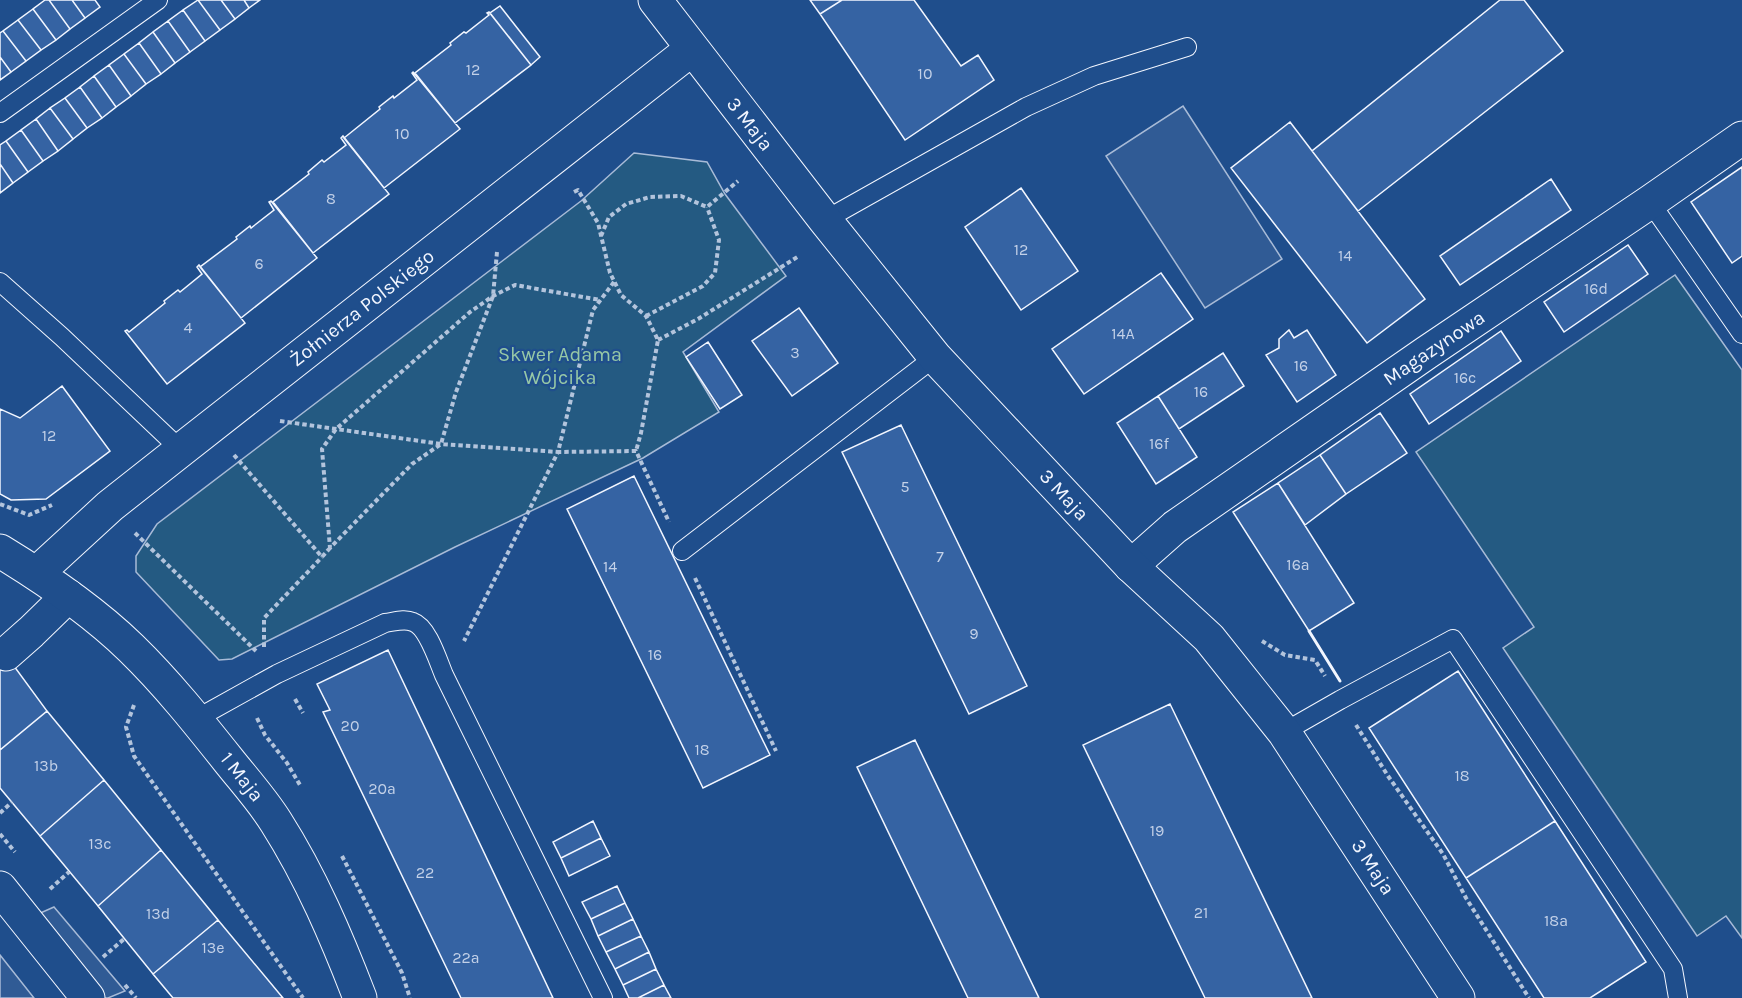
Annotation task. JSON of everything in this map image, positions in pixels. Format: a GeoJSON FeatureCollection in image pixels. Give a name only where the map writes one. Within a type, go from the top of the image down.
{"type":"FeatureCollection","features":[{"type":"Feature","properties":{"kind":"street","name":"3 Maja"},"geometry":{"type":"LineString","coordinates":[[655,0],[825,220],[935,357],[1131,566],[1209,638],[1284,732],[1458,998]]}},
{"type":"Feature","properties":{"kind":"street","name":"Żołnierza Polskiego"},"geometry":{"type":"LineString","coordinates":[[37,573],[110,506],[692,49]]}},
{"type":"Feature","properties":{"kind":"street","name":"Magazynowa"},"geometry":{"type":"LineString","coordinates":[[1131,566],[1175,527],[1416,359],[1742,138]]}},
{"type":"Feature","properties":{"kind":"street","name":"1 Maja"},"geometry":{"type":"LineString","coordinates":[[0,551],[37,573],[131,647],[196,719],[276,821],[318,898],[360,998]]}},
{"type":"Feature","properties":{"kind":"street"},"geometry":{"type":"LineString","coordinates":[[6,654],[68,596]]}},
{"type":"Feature","properties":{"kind":"street"},"geometry":{"type":"LineString","coordinates":[[0,888],[88,998]]}},
{"type":"Feature","properties":{"kind":"lane"},"geometry":{"type":"LineString","coordinates":[[0,113],[158,0]]}},
{"type":"Feature","properties":{"kind":"lane"},"geometry":{"type":"LineString","coordinates":[[825,220],[1026,107],[1095,76],[1187,47]]}},
{"type":"Feature","properties":{"kind":"lane"},"geometry":{"type":"LineString","coordinates":[[1650,202],[1736,313],[1742,334]]}},
{"type":"Feature","properties":{"kind":"lane"},"geometry":{"type":"LineString","coordinates":[[0,282],[62,337],[181,450]]}},
{"type":"Feature","properties":{"kind":"lane"},"geometry":{"type":"LineString","coordinates":[[682,551],[935,357]]}},
{"type":"Feature","properties":{"kind":"lane"},"geometry":{"type":"LineString","coordinates":[[196,719],[277,674],[385,623],[400,620],[412,621],[420,626],[426,634],[603,998]]}},
{"type":"Feature","properties":{"kind":"lane"},"geometry":{"type":"LineString","coordinates":[[1284,732],[1453,639],[1673,969],[1678,998]]}},
{"type":"Feature","properties":{"kind":"path"},"geometry":{"type":"LineString","coordinates":[[707,207],[738,181]]}},
{"type":"Feature","properties":{"kind":"path"},"geometry":{"type":"LineString","coordinates":[[569,196],[578,190],[598,223],[614,282],[621,295],[646,316],[658,340],[636,451]]}},
{"type":"Feature","properties":{"kind":"path"},"geometry":{"type":"LineString","coordinates":[[601,237],[609,217],[626,204],[650,197],[681,196],[707,207],[719,240],[715,273],[703,286],[646,316]]}},
{"type":"Feature","properties":{"kind":"path"},"geometry":{"type":"LineString","coordinates":[[135,533],[264,658],[264,618],[412,464],[441,444],[456,392],[493,296],[498,250]]}},
{"type":"Feature","properties":{"kind":"path"},"geometry":{"type":"LineString","coordinates":[[658,340],[698,319],[799,256]]}},
{"type":"Feature","properties":{"kind":"path"},"geometry":{"type":"LineString","coordinates":[[444,675],[470,630],[558,452],[593,310],[614,282]]}},
{"type":"Feature","properties":{"kind":"path"},"geometry":{"type":"LineString","coordinates":[[330,548],[322,449],[336,429],[470,312],[493,296],[515,285],[600,300]]}},
{"type":"Feature","properties":{"kind":"path"},"geometry":{"type":"LineString","coordinates":[[279,420],[441,444],[558,452]]}},
{"type":"Feature","properties":{"kind":"path"},"geometry":{"type":"LineString","coordinates":[[233,454],[322,557]]}},
{"type":"Feature","properties":{"kind":"path"},"geometry":{"type":"LineString","coordinates":[[0,504],[29,514],[52,506],[60,500]]}},
{"type":"Feature","properties":{"kind":"path"},"geometry":{"type":"LineString","coordinates":[[1253,636],[1285,655],[1315,660],[1388,776],[1443,854],[1466,898],[1529,998]]}},
{"type":"Feature","properties":{"kind":"path"},"geometry":{"type":"LineString","coordinates":[[141,712],[134,704],[126,727],[134,756],[303,998]]}},
{"type":"Feature","properties":{"kind":"path"},"geometry":{"type":"LineString","coordinates":[[0,813],[12,802]]}},
{"type":"Feature","properties":{"kind":"path"},"geometry":{"type":"LineString","coordinates":[[48,890],[69,872]]}},
{"type":"Feature","properties":{"kind":"path"},"geometry":{"type":"LineString","coordinates":[[105,954],[124,939]]}},
{"type":"Feature","properties":{"kind":"green space","name":"Skwer Adama Wójcika"},"geometry":{"type":"Polygon","coordinates":[[[634,153],[707,162],[725,194],[786,276],[683,352],[719,412],[643,458],[455,547],[232,659],[219,660],[136,572],[136,556],[157,524],[581,201],[634,153]]]}},
{"type":"Feature","properties":{"kind":"green space"},"geometry":{"type":"Polygon","coordinates":[[[1675,275],[1742,370],[1742,938],[1726,916],[1697,936],[1503,648],[1534,627],[1416,452],[1675,275]]]}},
{"type":"Feature","properties":{"kind":"shaded area"},"geometry":{"type":"Polygon","coordinates":[[[1183,106],[1282,259],[1205,308],[1106,156],[1183,106]]]}},
{"type":"Feature","properties":{"kind":"shaded area"},"geometry":{"type":"Polygon","coordinates":[[[54,907],[125,991],[108,998],[95,998],[29,918],[54,907]]]}},
{"type":"Feature","properties":{"kind":"shaded area"},"geometry":{"type":"Polygon","coordinates":[[[0,955],[34,998],[0,998],[0,955]]]}},
{"type":"Feature","properties":{"kind":"building"},"geometry":{"type":"Polygon","coordinates":[[[45,0],[49,0],[70,29],[56,40],[33,9],[45,0]]]}},
{"type":"Feature","properties":{"kind":"building"},"geometry":{"type":"Polygon","coordinates":[[[49,0],[72,0],[85,18],[70,29],[49,0]]]}},
{"type":"Feature","properties":{"kind":"building"},"geometry":{"type":"Polygon","coordinates":[[[72,0],[95,0],[100,7],[85,18],[72,0]]]}},
{"type":"Feature","properties":{"kind":"building"},"geometry":{"type":"Polygon","coordinates":[[[198,0],[220,30],[205,41],[183,10],[198,0]]]}},
{"type":"Feature","properties":{"kind":"building"},"geometry":{"type":"Polygon","coordinates":[[[198,0],[221,0],[235,19],[220,30],[198,0]]]}},
{"type":"Feature","properties":{"kind":"building"},"geometry":{"type":"Polygon","coordinates":[[[221,0],[244,0],[249,8],[235,19],[221,0]]]}},
{"type":"Feature","properties":{"kind":"building"},"geometry":{"type":"Polygon","coordinates":[[[244,0],[260,0],[249,8],[244,0]]]}},
{"type":"Feature","properties":{"kind":"building"},"geometry":{"type":"Polygon","coordinates":[[[810,0],[842,0],[820,14],[810,0]]]}},
{"type":"Feature","properties":{"kind":"building"},"geometry":{"type":"Polygon","coordinates":[[[842,0],[914,0],[961,66],[978,55],[994,80],[905,140],[820,14],[842,0]]]}},
{"type":"Feature","properties":{"kind":"building"},"geometry":{"type":"Polygon","coordinates":[[[1500,0],[1524,0],[1563,51],[1358,211],[1312,151],[1500,0]]]}},
{"type":"Feature","properties":{"kind":"building"},"geometry":{"type":"Polygon","coordinates":[[[500,6],[540,57],[531,65],[490,13],[500,6]]]}},
{"type":"Feature","properties":{"kind":"building"},"geometry":{"type":"Polygon","coordinates":[[[33,9],[56,40],[41,50],[18,20],[33,9]]]}},
{"type":"Feature","properties":{"kind":"building"},"geometry":{"type":"Polygon","coordinates":[[[183,10],[205,41],[190,52],[168,21],[183,10]]]}},
{"type":"Feature","properties":{"kind":"building"},"geometry":{"type":"Polygon","coordinates":[[[489,12],[531,65],[455,123],[415,73],[464,32],[466,33],[489,15],[487,13],[489,12]]]}},
{"type":"Feature","properties":{"kind":"building"},"geometry":{"type":"Polygon","coordinates":[[[18,20],[41,50],[26,61],[3,31],[18,20]]]}},
{"type":"Feature","properties":{"kind":"building"},"geometry":{"type":"Polygon","coordinates":[[[168,21],[190,52],[175,63],[153,32],[168,21]]]}},
{"type":"Feature","properties":{"kind":"building"},"geometry":{"type":"Polygon","coordinates":[[[3,31],[26,61],[11,72],[0,57],[0,33],[3,31]]]}},
{"type":"Feature","properties":{"kind":"building"},"geometry":{"type":"Polygon","coordinates":[[[153,32],[175,63],[161,74],[139,43],[153,32]]]}},
{"type":"Feature","properties":{"kind":"building"},"geometry":{"type":"Polygon","coordinates":[[[139,43],[161,74],[146,84],[124,54],[139,43]]]}},
{"type":"Feature","properties":{"kind":"building"},"geometry":{"type":"Polygon","coordinates":[[[124,54],[146,84],[131,96],[109,65],[124,54]]]}},
{"type":"Feature","properties":{"kind":"building"},"geometry":{"type":"Polygon","coordinates":[[[0,57],[11,72],[0,80],[0,57]]]}},
{"type":"Feature","properties":{"kind":"building"},"geometry":{"type":"Polygon","coordinates":[[[109,65],[131,96],[116,107],[94,76],[109,65]]]}},
{"type":"Feature","properties":{"kind":"building"},"geometry":{"type":"Polygon","coordinates":[[[413,72],[460,129],[384,188],[344,138],[380,109],[379,107],[417,80],[413,72]]]}},
{"type":"Feature","properties":{"kind":"building"},"geometry":{"type":"Polygon","coordinates":[[[94,76],[116,107],[102,118],[80,87],[94,76]]]}},
{"type":"Feature","properties":{"kind":"building"},"geometry":{"type":"Polygon","coordinates":[[[80,87],[102,118],[87,128],[65,98],[80,87]]]}},
{"type":"Feature","properties":{"kind":"building"},"geometry":{"type":"Polygon","coordinates":[[[65,98],[87,128],[73,139],[50,108],[65,98]]]}},
{"type":"Feature","properties":{"kind":"building"},"geometry":{"type":"Polygon","coordinates":[[[50,108],[73,139],[58,151],[36,119],[50,108]]]}},
{"type":"Feature","properties":{"kind":"building"},"geometry":{"type":"Polygon","coordinates":[[[36,119],[58,151],[43,161],[21,130],[36,119]]]}},
{"type":"Feature","properties":{"kind":"building"},"geometry":{"type":"Polygon","coordinates":[[[1290,122],[1425,299],[1367,343],[1231,168],[1290,122]]]}},
{"type":"Feature","properties":{"kind":"building"},"geometry":{"type":"Polygon","coordinates":[[[21,130],[43,161],[28,172],[6,141],[21,130]]]}},
{"type":"Feature","properties":{"kind":"building"},"geometry":{"type":"Polygon","coordinates":[[[343,136],[389,194],[313,253],[273,202],[309,174],[308,172],[322,160],[324,162],[346,145],[341,138],[343,136]]]}},
{"type":"Feature","properties":{"kind":"building"},"geometry":{"type":"Polygon","coordinates":[[[6,141],[28,172],[13,183],[0,164],[0,145],[6,141]]]}},
{"type":"Feature","properties":{"kind":"building"},"geometry":{"type":"Polygon","coordinates":[[[0,164],[13,183],[0,193],[0,164]]]}},
{"type":"Feature","properties":{"kind":"building"},"geometry":{"type":"Polygon","coordinates":[[[1742,167],[1742,256],[1732,263],[1691,202],[1742,167]]]}},
{"type":"Feature","properties":{"kind":"building"},"geometry":{"type":"Polygon","coordinates":[[[1551,179],[1571,210],[1460,285],[1440,256],[1551,179]]]}},
{"type":"Feature","properties":{"kind":"building"},"geometry":{"type":"Polygon","coordinates":[[[1021,188],[1078,271],[1021,310],[965,227],[1021,188]]]}},
{"type":"Feature","properties":{"kind":"building"},"geometry":{"type":"Polygon","coordinates":[[[271,201],[317,258],[241,318],[200,267],[237,239],[236,237],[250,226],[251,228],[274,210],[269,202],[271,201]]]}},
{"type":"Feature","properties":{"kind":"building"},"geometry":{"type":"Polygon","coordinates":[[[1628,245],[1648,274],[1564,332],[1544,302],[1628,245]]]}},
{"type":"Feature","properties":{"kind":"building"},"geometry":{"type":"Polygon","coordinates":[[[199,265],[245,323],[167,384],[125,331],[129,332],[165,303],[164,301],[178,290],[180,292],[202,274],[197,267],[199,265]]]}},
{"type":"Feature","properties":{"kind":"building"},"geometry":{"type":"Polygon","coordinates":[[[1161,273],[1193,319],[1084,394],[1052,349],[1161,273]]]}},
{"type":"Feature","properties":{"kind":"building"},"geometry":{"type":"Polygon","coordinates":[[[799,308],[838,363],[792,396],[752,341],[799,308]]]}},
{"type":"Feature","properties":{"kind":"building"},"geometry":{"type":"Polygon","coordinates":[[[1289,330],[1294,338],[1307,330],[1336,375],[1297,402],[1266,355],[1279,348],[1279,339],[1289,330]]]}},
{"type":"Feature","properties":{"kind":"building"},"geometry":{"type":"Polygon","coordinates":[[[1501,331],[1521,361],[1429,424],[1410,394],[1501,331]]]}},
{"type":"Feature","properties":{"kind":"building"},"geometry":{"type":"Polygon","coordinates":[[[708,342],[742,395],[720,409],[686,357],[708,342]]]}},
{"type":"Feature","properties":{"kind":"building"},"geometry":{"type":"Polygon","coordinates":[[[1223,353],[1244,386],[1179,429],[1158,396],[1223,353]]]}},
{"type":"Feature","properties":{"kind":"building"},"geometry":{"type":"Polygon","coordinates":[[[62,386],[110,451],[46,499],[11,500],[0,494],[0,409],[20,418],[62,386]]]}},
{"type":"Feature","properties":{"kind":"building"},"geometry":{"type":"Polygon","coordinates":[[[1158,396],[1197,457],[1156,484],[1117,423],[1158,396]]]}},
{"type":"Feature","properties":{"kind":"building"},"geometry":{"type":"Polygon","coordinates":[[[1380,413],[1407,453],[1346,494],[1320,455],[1380,413]]]}},
{"type":"Feature","properties":{"kind":"building"},"geometry":{"type":"Polygon","coordinates":[[[901,425],[1027,686],[969,714],[842,452],[901,425]]]}},
{"type":"Feature","properties":{"kind":"building"},"geometry":{"type":"Polygon","coordinates":[[[1320,455],[1346,494],[1305,525],[1278,483],[1320,455]]]}},
{"type":"Feature","properties":{"kind":"building"},"geometry":{"type":"Polygon","coordinates":[[[634,476],[770,755],[703,788],[567,509],[634,476]]]}},
{"type":"Feature","properties":{"kind":"building"},"geometry":{"type":"Polygon","coordinates":[[[1278,483],[1354,603],[1309,631],[1233,512],[1278,483]]]}},
{"type":"Feature","properties":{"kind":"building"},"geometry":{"type":"Polygon","coordinates":[[[0,647],[47,711],[0,750],[0,647]]]}},
{"type":"Feature","properties":{"kind":"building"},"geometry":{"type":"Polygon","coordinates":[[[388,650],[553,998],[461,998],[323,712],[330,710],[317,684],[388,650]]]}},
{"type":"Feature","properties":{"kind":"building"},"geometry":{"type":"Polygon","coordinates":[[[1458,671],[1555,821],[1466,878],[1369,728],[1458,671]]]}},
{"type":"Feature","properties":{"kind":"building"},"geometry":{"type":"Polygon","coordinates":[[[1170,704],[1312,998],[1205,998],[1083,745],[1170,704]]]}},
{"type":"Feature","properties":{"kind":"building"},"geometry":{"type":"Polygon","coordinates":[[[47,711],[104,780],[40,836],[0,788],[0,750],[47,711]]]}},
{"type":"Feature","properties":{"kind":"building"},"geometry":{"type":"Polygon","coordinates":[[[915,740],[1039,998],[968,998],[857,767],[915,740]]]}},
{"type":"Feature","properties":{"kind":"building"},"geometry":{"type":"Polygon","coordinates":[[[104,780],[161,850],[98,906],[40,836],[104,780]]]}},
{"type":"Feature","properties":{"kind":"building"},"geometry":{"type":"Polygon","coordinates":[[[593,821],[601,838],[561,858],[553,842],[593,821]]]}},
{"type":"Feature","properties":{"kind":"building"},"geometry":{"type":"Polygon","coordinates":[[[1555,821],[1646,962],[1590,998],[1544,998],[1466,878],[1555,821]]]}},
{"type":"Feature","properties":{"kind":"building"},"geometry":{"type":"Polygon","coordinates":[[[601,838],[610,856],[569,876],[561,858],[601,838]]]}},
{"type":"Feature","properties":{"kind":"building"},"geometry":{"type":"Polygon","coordinates":[[[161,850],[218,920],[153,974],[98,906],[161,850]]]}},
{"type":"Feature","properties":{"kind":"building"},"geometry":{"type":"Polygon","coordinates":[[[617,886],[625,903],[591,919],[582,902],[617,886]]]}},
{"type":"Feature","properties":{"kind":"building"},"geometry":{"type":"Polygon","coordinates":[[[625,903],[633,919],[598,936],[591,919],[625,903]]]}},
{"type":"Feature","properties":{"kind":"building"},"geometry":{"type":"Polygon","coordinates":[[[633,919],[641,936],[606,952],[598,936],[633,919]]]}},
{"type":"Feature","properties":{"kind":"building"},"geometry":{"type":"Polygon","coordinates":[[[218,920],[283,998],[173,998],[153,974],[218,920]]]}},
{"type":"Feature","properties":{"kind":"building"},"geometry":{"type":"Polygon","coordinates":[[[641,936],[649,952],[615,969],[606,952],[641,936]]]}},
{"type":"Feature","properties":{"kind":"building"},"geometry":{"type":"Polygon","coordinates":[[[649,952],[656,969],[623,985],[615,969],[649,952]]]}},
{"type":"Feature","properties":{"kind":"building"},"geometry":{"type":"Polygon","coordinates":[[[656,969],[664,985],[638,998],[629,998],[623,985],[656,969]]]}},
{"type":"Feature","properties":{"kind":"building"},"geometry":{"type":"Polygon","coordinates":[[[664,985],[671,998],[638,998],[664,985]]]}},
{"type":"Feature","properties":{"kind":"wall"},"geometry":{"type":"LineString","coordinates":[[1309,631],[1340,681]]}}]}
